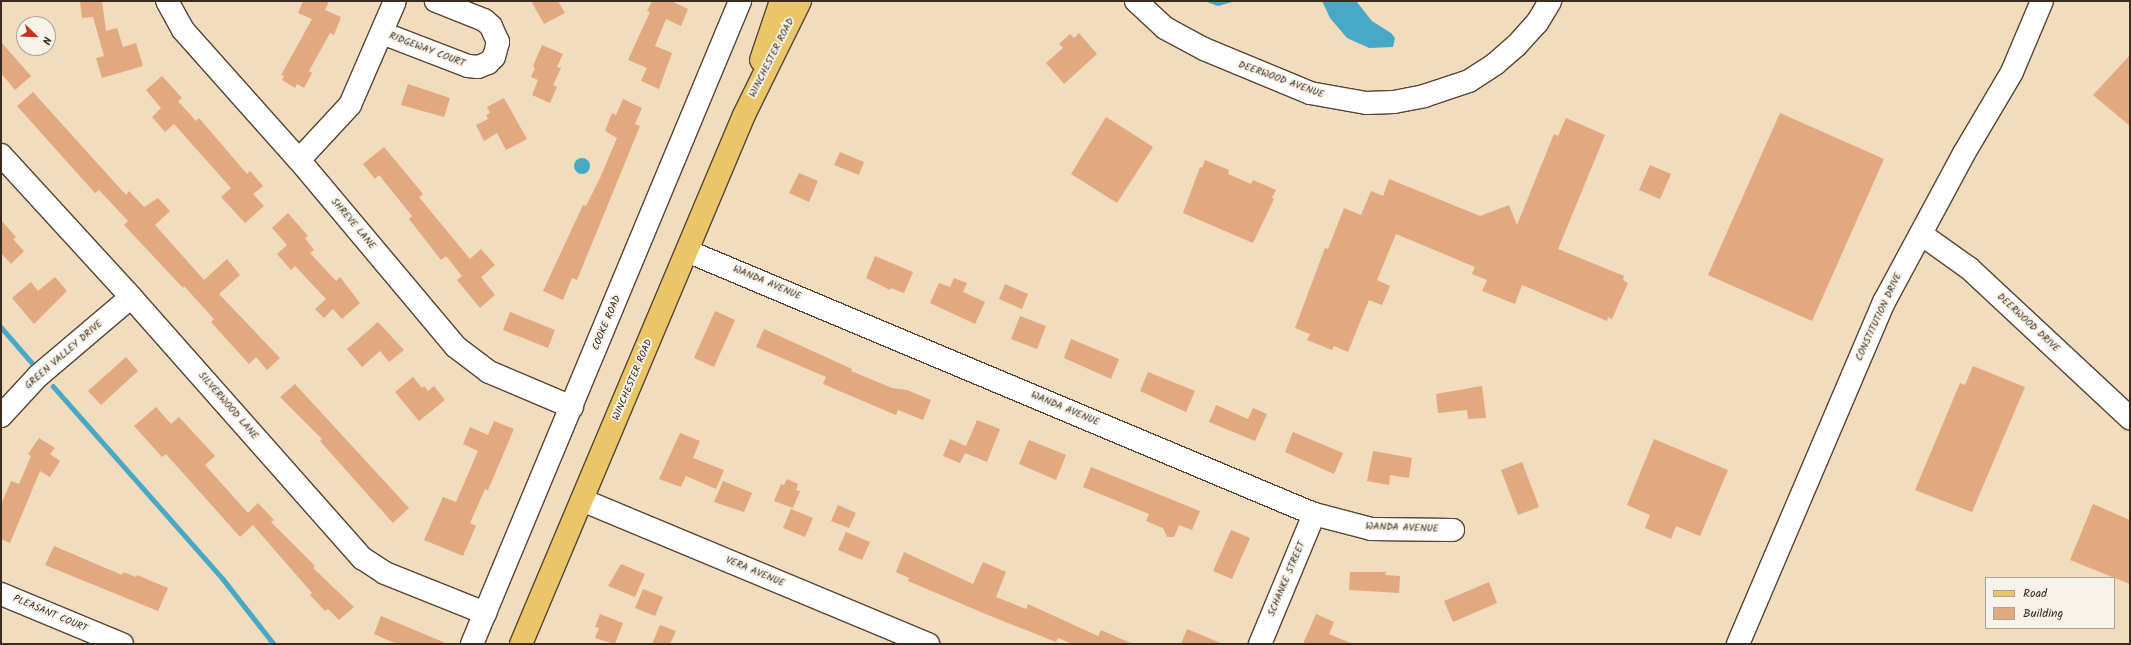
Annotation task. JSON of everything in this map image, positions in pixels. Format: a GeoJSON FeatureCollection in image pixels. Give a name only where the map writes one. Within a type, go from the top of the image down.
{"type":"FeatureCollection","features":[{"type":"Feature","properties":{"kind":"main road","name":"WINCHESTER ROAD"},"geometry":{"type":"LineString","coordinates":[[744,115],[781,1]]}},
{"type":"Feature","properties":{"kind":"main road","name":"WINCHESTER ROAD"},"geometry":{"type":"LineString","coordinates":[[521,644],[744,115],[800,1]]}},
{"type":"Feature","properties":{"kind":"street","name":"SHREVE LANE"},"geometry":{"type":"LineString","coordinates":[[167,1],[183,30],[300,160],[466,356],[501,378],[572,407]]}},
{"type":"Feature","properties":{"kind":"street"},"geometry":{"type":"LineString","coordinates":[[300,160],[350,105],[395,1]]}},
{"type":"Feature","properties":{"kind":"street","name":"RIDGEWAY COURT"},"geometry":{"type":"LineString","coordinates":[[382,32],[468,66],[478,67],[488,63],[494,57],[498,42],[491,26],[484,20],[436,1]]}},
{"type":"Feature","properties":{"kind":"street","name":"COOKE ROAD"},"geometry":{"type":"LineString","coordinates":[[472,644],[740,1]]}},
{"type":"Feature","properties":{"kind":"street","name":"DEERWOOD AVENUE"},"geometry":{"type":"LineString","coordinates":[[1136,1],[1165,28],[1204,49],[1310,93],[1366,103],[1394,102],[1424,96],[1469,80],[1495,64],[1516,46],[1537,23],[1550,1]]}},
{"type":"Feature","properties":{"kind":"street","name":"CONSTITUTION DRIVE"},"geometry":{"type":"LineString","coordinates":[[1738,644],[1884,302],[2012,72],[2042,1]]}},
{"type":"Feature","properties":{"kind":"street","name":"SILVERWOOD LANE"},"geometry":{"type":"LineString","coordinates":[[1,155],[131,297],[362,558],[385,572],[485,613]]}},
{"type":"Feature","properties":{"kind":"street","name":"DEERWOOD DRIVE"},"geometry":{"type":"LineString","coordinates":[[1921,234],[1970,269],[2130,418]]}},
{"type":"Feature","properties":{"kind":"street","name":"WANDA AVENUE"},"geometry":{"type":"LineString","coordinates":[[687,250],[1314,514],[1371,529],[1452,530]]}},
{"type":"Feature","properties":{"kind":"street","name":"GREEN VALLEY DRIVE"},"geometry":{"type":"LineString","coordinates":[[1,416],[38,376],[131,297]]}},
{"type":"Feature","properties":{"kind":"street","name":"VERA AVENUE"},"geometry":{"type":"LineString","coordinates":[[582,500],[928,644]]}},
{"type":"Feature","properties":{"kind":"street","name":"SCHANKE STREET"},"geometry":{"type":"LineString","coordinates":[[1260,644],[1314,514]]}},
{"type":"Feature","properties":{"kind":"street","name":"PLEASANT COURT"},"geometry":{"type":"LineString","coordinates":[[1,594],[122,644]]}},
{"type":"Feature","properties":{"kind":"water"},"geometry":{"type":"Polygon","coordinates":[[[1204,1],[1236,1],[1218,6],[1204,1]]]}},
{"type":"Feature","properties":{"kind":"water"},"geometry":{"type":"Polygon","coordinates":[[[1322,1],[1356,1],[1372,21],[1391,33],[1395,38],[1393,47],[1369,48],[1347,38],[1330,18],[1322,1]]]}},
{"type":"Feature","properties":{"kind":"water"},"geometry":{"type":"Polygon","coordinates":[[[579,158],[585,158],[590,163],[588,172],[585,174],[579,174],[574,169],[574,163],[579,158]]]}},
{"type":"Feature","properties":{"kind":"building"},"geometry":{"type":"Polygon","coordinates":[[[80,1],[102,1],[106,31],[117,28],[123,47],[136,43],[143,66],[102,78],[96,58],[104,56],[93,17],[82,18],[80,1]]]}},
{"type":"Feature","properties":{"kind":"building"},"geometry":{"type":"Polygon","coordinates":[[[303,1],[329,1],[325,10],[341,17],[334,35],[330,33],[309,71],[312,73],[304,88],[297,84],[295,88],[282,80],[284,76],[281,75],[312,19],[298,13],[303,1]]]}},
{"type":"Feature","properties":{"kind":"building"},"geometry":{"type":"Polygon","coordinates":[[[531,1],[558,1],[565,13],[544,24],[531,1]]]}},
{"type":"Feature","properties":{"kind":"building"},"geometry":{"type":"Polygon","coordinates":[[[652,1],[671,1],[688,9],[681,26],[666,19],[655,46],[672,53],[659,89],[641,81],[647,68],[628,60],[650,12],[647,11],[652,1]]]}},
{"type":"Feature","properties":{"kind":"building"},"geometry":{"type":"Polygon","coordinates":[[[1079,33],[1097,54],[1064,84],[1046,63],[1063,48],[1059,44],[1070,34],[1074,38],[1079,33]]]}},
{"type":"Feature","properties":{"kind":"building"},"geometry":{"type":"Polygon","coordinates":[[[1,42],[31,76],[15,90],[1,73],[1,42]]]}},
{"type":"Feature","properties":{"kind":"building"},"geometry":{"type":"Polygon","coordinates":[[[542,45],[563,54],[557,67],[561,68],[553,85],[557,87],[550,103],[532,95],[538,80],[531,77],[535,68],[533,66],[542,45]]]}},
{"type":"Feature","properties":{"kind":"building"},"geometry":{"type":"Polygon","coordinates":[[[2130,55],[2130,126],[2093,95],[2130,55]]]}},
{"type":"Feature","properties":{"kind":"building"},"geometry":{"type":"Polygon","coordinates":[[[162,76],[182,98],[178,101],[196,121],[199,118],[247,174],[250,171],[263,186],[253,194],[264,206],[245,223],[221,197],[231,188],[174,124],[165,132],[152,117],[161,108],[146,90],[162,76]]]}},
{"type":"Feature","properties":{"kind":"building"},"geometry":{"type":"Polygon","coordinates":[[[408,84],[450,98],[444,117],[401,105],[408,84]]]}},
{"type":"Feature","properties":{"kind":"building"},"geometry":{"type":"Polygon","coordinates":[[[33,92],[126,195],[129,191],[144,207],[158,198],[170,211],[155,225],[204,280],[227,259],[240,275],[219,294],[280,358],[267,370],[256,357],[249,364],[211,322],[214,319],[124,225],[128,221],[99,190],[95,193],[17,106],[33,92]]]}},
{"type":"Feature","properties":{"kind":"building"},"geometry":{"type":"Polygon","coordinates":[[[504,98],[527,139],[506,150],[497,133],[484,141],[476,125],[488,119],[486,115],[490,113],[487,107],[504,98]]]}},
{"type":"Feature","properties":{"kind":"building"},"geometry":{"type":"Polygon","coordinates":[[[623,99],[642,108],[635,124],[640,126],[577,280],[572,278],[563,300],[543,291],[583,205],[586,206],[600,178],[617,138],[605,131],[612,113],[616,115],[623,99]]]}},
{"type":"Feature","properties":{"kind":"building"},"geometry":{"type":"Polygon","coordinates":[[[1780,113],[1884,159],[1812,321],[1708,275],[1780,113]]]}},
{"type":"Feature","properties":{"kind":"building"},"geometry":{"type":"Polygon","coordinates":[[[1106,117],[1153,147],[1117,203],[1071,174],[1106,117]]]}},
{"type":"Feature","properties":{"kind":"building"},"geometry":{"type":"Polygon","coordinates":[[[1566,118],[1605,135],[1558,249],[1624,276],[1623,280],[1628,283],[1612,319],[1608,317],[1607,321],[1522,285],[1515,304],[1482,291],[1487,280],[1472,274],[1475,267],[1396,234],[1377,280],[1390,286],[1382,305],[1369,300],[1348,352],[1334,346],[1332,350],[1307,340],[1310,334],[1295,328],[1325,248],[1328,249],[1344,208],[1361,215],[1371,191],[1383,196],[1389,179],[1480,216],[1509,205],[1517,225],[1554,134],[1558,136],[1566,118]]]}},
{"type":"Feature","properties":{"kind":"building"},"geometry":{"type":"Polygon","coordinates":[[[384,147],[423,194],[419,197],[470,259],[481,249],[495,265],[481,277],[495,295],[480,308],[457,280],[462,276],[446,256],[441,260],[409,219],[412,216],[379,175],[375,179],[363,164],[384,147]]]}},
{"type":"Feature","properties":{"kind":"building"},"geometry":{"type":"Polygon","coordinates":[[[840,152],[864,162],[859,175],[834,165],[840,152]]]}},
{"type":"Feature","properties":{"kind":"building"},"geometry":{"type":"Polygon","coordinates":[[[1205,160],[1229,170],[1228,174],[1251,184],[1253,180],[1276,190],[1272,198],[1274,199],[1253,243],[1183,213],[1200,167],[1202,168],[1205,160]]]}},
{"type":"Feature","properties":{"kind":"building"},"geometry":{"type":"Polygon","coordinates":[[[1650,165],[1671,174],[1660,199],[1639,190],[1650,165]]]}},
{"type":"Feature","properties":{"kind":"building"},"geometry":{"type":"Polygon","coordinates":[[[799,173],[818,181],[809,202],[789,193],[799,173]]]}},
{"type":"Feature","properties":{"kind":"building"},"geometry":{"type":"Polygon","coordinates":[[[288,213],[308,236],[305,238],[314,250],[310,253],[336,281],[340,277],[360,303],[342,319],[333,309],[324,318],[315,309],[326,299],[295,266],[291,270],[277,254],[287,245],[272,228],[288,213]]]}},
{"type":"Feature","properties":{"kind":"building"},"geometry":{"type":"Polygon","coordinates":[[[1,220],[16,237],[13,239],[24,251],[11,264],[1,253],[1,220]]]}},
{"type":"Feature","properties":{"kind":"building"},"geometry":{"type":"Polygon","coordinates":[[[875,256],[913,272],[904,293],[891,288],[890,290],[866,278],[875,256]]]}},
{"type":"Feature","properties":{"kind":"building"},"geometry":{"type":"Polygon","coordinates":[[[55,277],[67,291],[34,324],[12,298],[31,282],[38,291],[55,277]]]}},
{"type":"Feature","properties":{"kind":"building"},"geometry":{"type":"Polygon","coordinates":[[[954,278],[967,283],[963,292],[985,302],[975,324],[930,303],[939,283],[950,287],[954,278]]]}},
{"type":"Feature","properties":{"kind":"building"},"geometry":{"type":"Polygon","coordinates":[[[1005,284],[1028,294],[1022,309],[999,299],[1005,284]]]}},
{"type":"Feature","properties":{"kind":"building"},"geometry":{"type":"Polygon","coordinates":[[[715,311],[735,320],[714,367],[694,358],[715,311]]]}},
{"type":"Feature","properties":{"kind":"building"},"geometry":{"type":"Polygon","coordinates":[[[510,312],[555,330],[548,348],[503,330],[510,312]]]}},
{"type":"Feature","properties":{"kind":"building"},"geometry":{"type":"Polygon","coordinates":[[[1020,316],[1046,326],[1037,349],[1011,339],[1020,316]]]}},
{"type":"Feature","properties":{"kind":"building"},"geometry":{"type":"Polygon","coordinates":[[[378,322],[404,350],[389,362],[380,351],[362,367],[347,349],[378,322]]]}},
{"type":"Feature","properties":{"kind":"building"},"geometry":{"type":"Polygon","coordinates":[[[764,329],[852,369],[851,371],[892,388],[907,390],[931,400],[923,420],[898,410],[896,415],[823,384],[826,377],[756,347],[764,329]]]}},
{"type":"Feature","properties":{"kind":"building"},"geometry":{"type":"Polygon","coordinates":[[[1071,339],[1119,359],[1111,379],[1064,358],[1071,339]]]}},
{"type":"Feature","properties":{"kind":"building"},"geometry":{"type":"Polygon","coordinates":[[[126,357],[138,371],[101,405],[88,391],[126,357]]]}},
{"type":"Feature","properties":{"kind":"building"},"geometry":{"type":"Polygon","coordinates":[[[1973,366],[2025,387],[1972,512],[1915,490],[1960,383],[1965,385],[1973,366]]]}},
{"type":"Feature","properties":{"kind":"building"},"geometry":{"type":"Polygon","coordinates":[[[1148,372],[1195,391],[1186,412],[1140,391],[1148,372]]]}},
{"type":"Feature","properties":{"kind":"building"},"geometry":{"type":"Polygon","coordinates":[[[413,377],[422,388],[424,386],[428,391],[434,386],[445,400],[419,421],[395,392],[413,377]]]}},
{"type":"Feature","properties":{"kind":"building"},"geometry":{"type":"Polygon","coordinates":[[[295,384],[409,508],[393,523],[320,441],[322,439],[280,397],[295,384]]]}},
{"type":"Feature","properties":{"kind":"building"},"geometry":{"type":"Polygon","coordinates":[[[1482,386],[1486,418],[1468,419],[1467,410],[1438,413],[1436,394],[1482,386]]]}},
{"type":"Feature","properties":{"kind":"building"},"geometry":{"type":"Polygon","coordinates":[[[1216,405],[1248,419],[1253,408],[1267,414],[1255,441],[1209,422],[1216,405]]]}},
{"type":"Feature","properties":{"kind":"building"},"geometry":{"type":"Polygon","coordinates":[[[156,407],[171,424],[179,417],[215,456],[205,465],[248,513],[258,503],[274,520],[271,522],[315,566],[313,568],[354,607],[339,620],[328,609],[325,611],[310,595],[312,593],[253,525],[240,537],[166,454],[162,457],[134,426],[156,407]]]}},
{"type":"Feature","properties":{"kind":"building"},"geometry":{"type":"Polygon","coordinates":[[[977,420],[1000,429],[987,462],[965,453],[960,463],[943,456],[950,439],[966,446],[977,420]]]}},
{"type":"Feature","properties":{"kind":"building"},"geometry":{"type":"Polygon","coordinates":[[[494,421],[514,429],[488,490],[485,489],[470,523],[476,526],[463,556],[424,540],[443,497],[456,502],[478,451],[463,444],[470,427],[488,435],[494,421]]]}},
{"type":"Feature","properties":{"kind":"building"},"geometry":{"type":"Polygon","coordinates":[[[1293,432],[1343,453],[1334,474],[1285,452],[1293,432]]]}},
{"type":"Feature","properties":{"kind":"building"},"geometry":{"type":"Polygon","coordinates":[[[680,433],[700,441],[693,458],[724,470],[716,489],[686,476],[681,487],[659,479],[680,433]]]}},
{"type":"Feature","properties":{"kind":"building"},"geometry":{"type":"Polygon","coordinates":[[[39,438],[55,448],[50,454],[60,461],[50,477],[40,471],[10,543],[1,539],[1,505],[11,481],[19,484],[31,456],[28,454],[39,438]]]}},
{"type":"Feature","properties":{"kind":"building"},"geometry":{"type":"Polygon","coordinates":[[[1654,439],[1728,470],[1700,536],[1676,526],[1671,539],[1645,528],[1650,515],[1627,505],[1654,439]]]}},
{"type":"Feature","properties":{"kind":"building"},"geometry":{"type":"Polygon","coordinates":[[[1029,440],[1066,455],[1056,480],[1019,464],[1029,440]]]}},
{"type":"Feature","properties":{"kind":"building"},"geometry":{"type":"Polygon","coordinates":[[[1373,451],[1412,458],[1409,478],[1390,475],[1389,485],[1367,481],[1373,451]]]}},
{"type":"Feature","properties":{"kind":"building"},"geometry":{"type":"Polygon","coordinates":[[[1522,462],[1539,507],[1518,515],[1501,470],[1522,462]]]}},
{"type":"Feature","properties":{"kind":"building"},"geometry":{"type":"Polygon","coordinates":[[[1091,467],[1200,511],[1192,530],[1179,525],[1174,537],[1167,537],[1163,528],[1146,521],[1149,514],[1083,487],[1091,467]]]}},
{"type":"Feature","properties":{"kind":"building"},"geometry":{"type":"Polygon","coordinates":[[[787,479],[798,484],[796,490],[800,491],[793,508],[774,501],[781,484],[784,485],[787,479]]]}},
{"type":"Feature","properties":{"kind":"building"},"geometry":{"type":"Polygon","coordinates":[[[723,481],[752,493],[744,512],[714,502],[723,481]]]}},
{"type":"Feature","properties":{"kind":"building"},"geometry":{"type":"Polygon","coordinates":[[[2093,504],[2130,520],[2130,584],[2070,560],[2093,504]]]}},
{"type":"Feature","properties":{"kind":"building"},"geometry":{"type":"Polygon","coordinates":[[[838,505],[856,513],[849,528],[831,521],[838,505]]]}},
{"type":"Feature","properties":{"kind":"building"},"geometry":{"type":"Polygon","coordinates":[[[791,509],[813,518],[805,537],[783,528],[791,509]]]}},
{"type":"Feature","properties":{"kind":"building"},"geometry":{"type":"Polygon","coordinates":[[[1231,530],[1250,538],[1232,579],[1213,571],[1231,530]]]}},
{"type":"Feature","properties":{"kind":"building"},"geometry":{"type":"Polygon","coordinates":[[[846,532],[870,542],[862,560],[838,550],[846,532]]]}},
{"type":"Feature","properties":{"kind":"building"},"geometry":{"type":"Polygon","coordinates":[[[54,546],[122,575],[123,572],[136,577],[137,575],[168,588],[158,611],[45,565],[54,546]]]}},
{"type":"Feature","properties":{"kind":"building"},"geometry":{"type":"Polygon","coordinates":[[[904,552],[973,584],[983,562],[1006,572],[996,597],[1026,609],[1028,604],[1098,636],[1101,630],[1133,644],[1073,644],[1058,638],[1056,642],[988,615],[908,581],[909,578],[896,572],[904,552]]]}},
{"type":"Feature","properties":{"kind":"building"},"geometry":{"type":"Polygon","coordinates":[[[621,564],[645,574],[635,597],[608,586],[621,564]]]}},
{"type":"Feature","properties":{"kind":"building"},"geometry":{"type":"Polygon","coordinates":[[[1350,572],[1386,572],[1385,575],[1400,576],[1399,593],[1349,590],[1350,572]]]}},
{"type":"Feature","properties":{"kind":"building"},"geometry":{"type":"Polygon","coordinates":[[[1489,582],[1497,603],[1453,622],[1444,601],[1489,582]]]}},
{"type":"Feature","properties":{"kind":"building"},"geometry":{"type":"Polygon","coordinates":[[[643,589],[663,597],[655,616],[635,608],[643,589]]]}},
{"type":"Feature","properties":{"kind":"building"},"geometry":{"type":"Polygon","coordinates":[[[600,614],[623,623],[615,644],[595,638],[599,628],[595,627],[600,614]]]}},
{"type":"Feature","properties":{"kind":"building"},"geometry":{"type":"Polygon","coordinates":[[[1316,614],[1334,622],[1329,634],[1353,644],[1303,644],[1316,614]]]}},
{"type":"Feature","properties":{"kind":"building"},"geometry":{"type":"Polygon","coordinates":[[[381,616],[448,644],[397,644],[374,634],[381,616]]]}},
{"type":"Feature","properties":{"kind":"building"},"geometry":{"type":"Polygon","coordinates":[[[660,625],[676,631],[670,644],[652,644],[660,625]]]}},
{"type":"Feature","properties":{"kind":"building"},"geometry":{"type":"Polygon","coordinates":[[[1187,629],[1223,644],[1181,644],[1187,629]]]}},
{"type":"Feature","properties":{"kind":"waterway"},"geometry":{"type":"LineString","coordinates":[[1,327],[34,365]]}},
{"type":"Feature","properties":{"kind":"waterway"},"geometry":{"type":"LineString","coordinates":[[53,386],[223,579],[274,644]]}}]}
